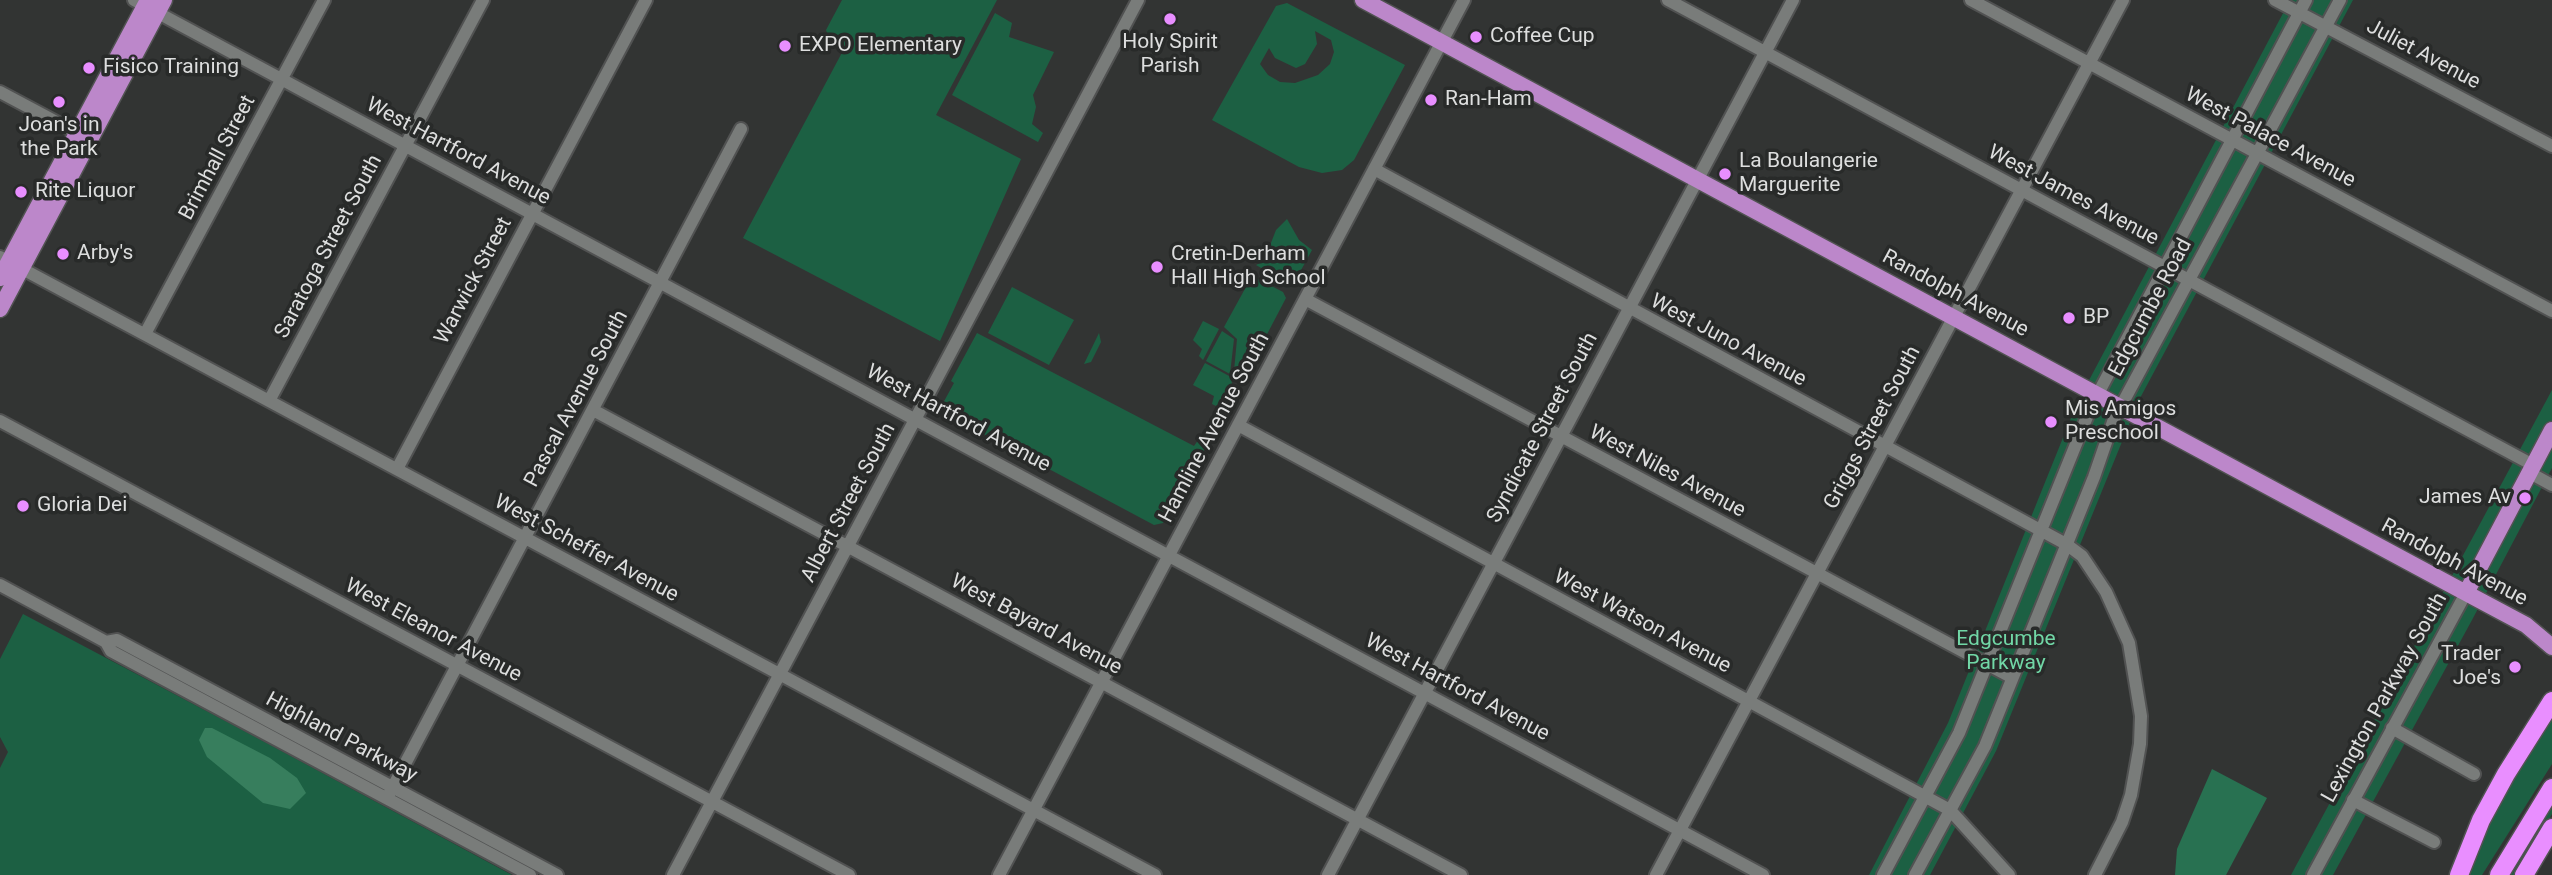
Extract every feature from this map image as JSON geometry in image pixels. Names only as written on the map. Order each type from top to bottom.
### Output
[{"type":"highway","points":[[2459,875],[2481,820],[2505,774],[2552,701]]},
{"type":"highway","points":[[2500,875],[2552,789]]},
{"type":"highway","points":[[2524,875],[2552,828]]},
{"type":"highway","points":[[2534,875],[2552,849]]},
{"type":"main road","name":"Randolph Avenue","points":[[1363,0],[2526,625],[2552,647]]},
{"type":"main road","points":[[0,309],[10,262],[77,134],[150,4]]},
{"type":"main road","points":[[0,278],[150,4]]},
{"type":"main road","name":"Lexington Parkway South","points":[[2466,593],[2552,430]]},
{"type":"main road","name":"Randolph Avenue","points":[[2526,625],[2552,632]]},
{"type":"street","name":"Brimhall Street","points":[[145,334],[324,0]]},
{"type":"street","name":"Saratoga Street South","points":[[269,401],[483,0]]},
{"type":"street","name":"Warwick Street","points":[[397,469],[646,0]]},
{"type":"street","name":"Albert Street South","points":[[673,875],[1138,0]]},
{"type":"street","name":"Hamline Avenue South","points":[[999,875],[1464,0]]},
{"type":"street","name":"West James Avenue","points":[[1668,0],[2188,280],[2532,469],[2552,485]]},
{"type":"street","name":"Syndicate Street South","points":[[1328,875],[1793,0]]},
{"type":"street","name":"West Palace Avenue","points":[[1970,0],[2552,311]]},
{"type":"street","name":"Griggs Street South","points":[[1656,875],[2123,0]]},
{"type":"street","name":"Juliet Avenue","points":[[2275,0],[2552,146]]},
{"type":"street","name":"Edgcumbe Road","points":[[1883,875],[1959,733],[2097,395],[2306,0]]},
{"type":"street","name":"Edgcumbe Road","points":[[1915,875],[1985,746],[2120,407],[2340,0]]},
{"type":"street","name":"West Hartford Avenue","points":[[150,4],[282,79],[1763,875]]},
{"type":"street","points":[[0,92],[77,134]]},
{"type":"street","name":"Pascal Avenue South","points":[[389,793],[741,129]]},
{"type":"street","name":"West Juno Avenue","points":[[1374,169],[2066,544],[2082,556],[2119,617],[2132,655],[2139,691],[2140,744],[2131,795],[2122,822],[2095,875]]},
{"type":"street","name":"West Scheffer Avenue","points":[[10,262],[1155,875]]},
{"type":"street","name":"West Niles Avenue","points":[[1305,299],[2011,677]]},
{"type":"street","name":"West Bayard Avenue","points":[[593,410],[1461,875]]},
{"type":"street","name":"West Eleanor Avenue","points":[[0,421],[849,875]]},
{"type":"street","name":"West Watson Avenue","points":[[1238,425],[1950,810],[2009,875]]},
{"type":"street","name":"Highland Parkway","points":[[0,585],[106,642],[117,640],[530,875]]},
{"type":"street","name":"Lexington Parkway South","points":[[2313,875],[2466,593]]},
{"type":"street","points":[[2392,728],[2473,774]]},
{"type":"street","name":"Highland Parkway","points":[[389,793],[558,875]]},
{"type":"street","points":[[2353,800],[2434,842]]},
{"type":"green space","points":[[842,0],[997,0],[936,115],[1021,159],[940,341],[743,238],[845,47],[829,38],[826,30]]},
{"type":"green space","name":"Edgcumbe Parkway","points":[[2290,0],[2353,0],[2139,400],[1996,751],[1930,875],[1869,875],[1948,723],[2077,403]]},
{"type":"green space","points":[[1287,3],[1405,65],[1354,160],[1342,170],[1322,173],[1299,167],[1212,120],[1276,6]],"holes":[[[1315,31],[1331,40],[1334,52],[1330,64],[1318,75],[1295,83],[1280,82],[1268,75],[1260,64],[1269,48],[1275,58],[1296,68],[1305,64],[1317,44]]]},
{"type":"green space","points":[[995,13],[1012,23],[1009,37],[1054,52],[1033,95],[1036,107],[1032,124],[1043,133],[1038,142],[952,95]]},
{"type":"green space","points":[[1287,219],[1299,240],[1312,250],[1294,283],[1289,284],[1256,265],[1264,261],[1276,230]]},
{"type":"green space","points":[[1252,276],[1283,292],[1286,298],[1243,380],[1234,371],[1237,339],[1224,327]]},
{"type":"green space","points":[[1012,287],[1074,320],[1049,365],[988,333]]},
{"type":"green space","points":[[1203,321],[1219,329],[1203,360],[1199,356],[1202,349],[1193,340]]},
{"type":"green space","points":[[1222,331],[1234,339],[1230,374],[1206,361]]},
{"type":"green space","points":[[977,333],[1194,446],[1211,422],[1220,422],[1163,523],[1154,525],[944,413],[942,405],[954,383],[951,381]]},
{"type":"green space","points":[[1099,333],[1101,342],[1091,362],[1084,364]]},
{"type":"green space","points":[[1205,363],[1231,377],[1234,397],[1226,411],[1212,404],[1214,396],[1193,385]]},
{"type":"green space","points":[[2552,390],[2552,468],[2472,620],[2333,875],[2291,875]]},
{"type":"green space","points":[[23,614],[512,875],[0,875],[0,768],[8,752],[0,737],[0,659]]},
{"type":"green space","points":[[2552,708],[2552,764],[2482,875],[2463,875],[2474,845]]},
{"type":"green space","points":[[2552,807],[2552,814],[2515,875],[2511,875]]},
{"type":"shaded area","points":[[205,728],[212,728],[270,758],[297,778],[306,793],[290,809],[263,803],[207,757],[199,740]]},
{"type":"shaded area","points":[[2212,769],[2267,798],[2226,875],[2175,875],[2177,849]]},
{"type":"place","name":"Holy Spirit Parish","points":[[1170,19]]},
{"type":"place","name":"Coffee Cup","points":[[1476,37]]},
{"type":"place","name":"EXPO Elementary","points":[[785,46]]},
{"type":"place","name":"Fisico Training","points":[[89,68]]},
{"type":"place","name":"Ran-Ham","points":[[1431,100]]},
{"type":"place","name":"Joan's in the Park","points":[[59,102]]},
{"type":"place","name":"La Boulangerie Marguerite","points":[[1725,174]]},
{"type":"place","name":"Rite Liquor","points":[[21,192]]},
{"type":"place","name":"Arby's","points":[[63,254]]},
{"type":"place","name":"Cretin-Derham Hall High School","points":[[1157,267]]},
{"type":"place","name":"BP","points":[[2069,318]]},
{"type":"place","name":"Mis Amigos Preschool","points":[[2051,422]]},
{"type":"place","name":"James Av","points":[[2525,498]]},
{"type":"place","name":"Gloria Dei","points":[[23,506]]},
{"type":"place","name":"Trader Joe's","points":[[2515,667]]}]
